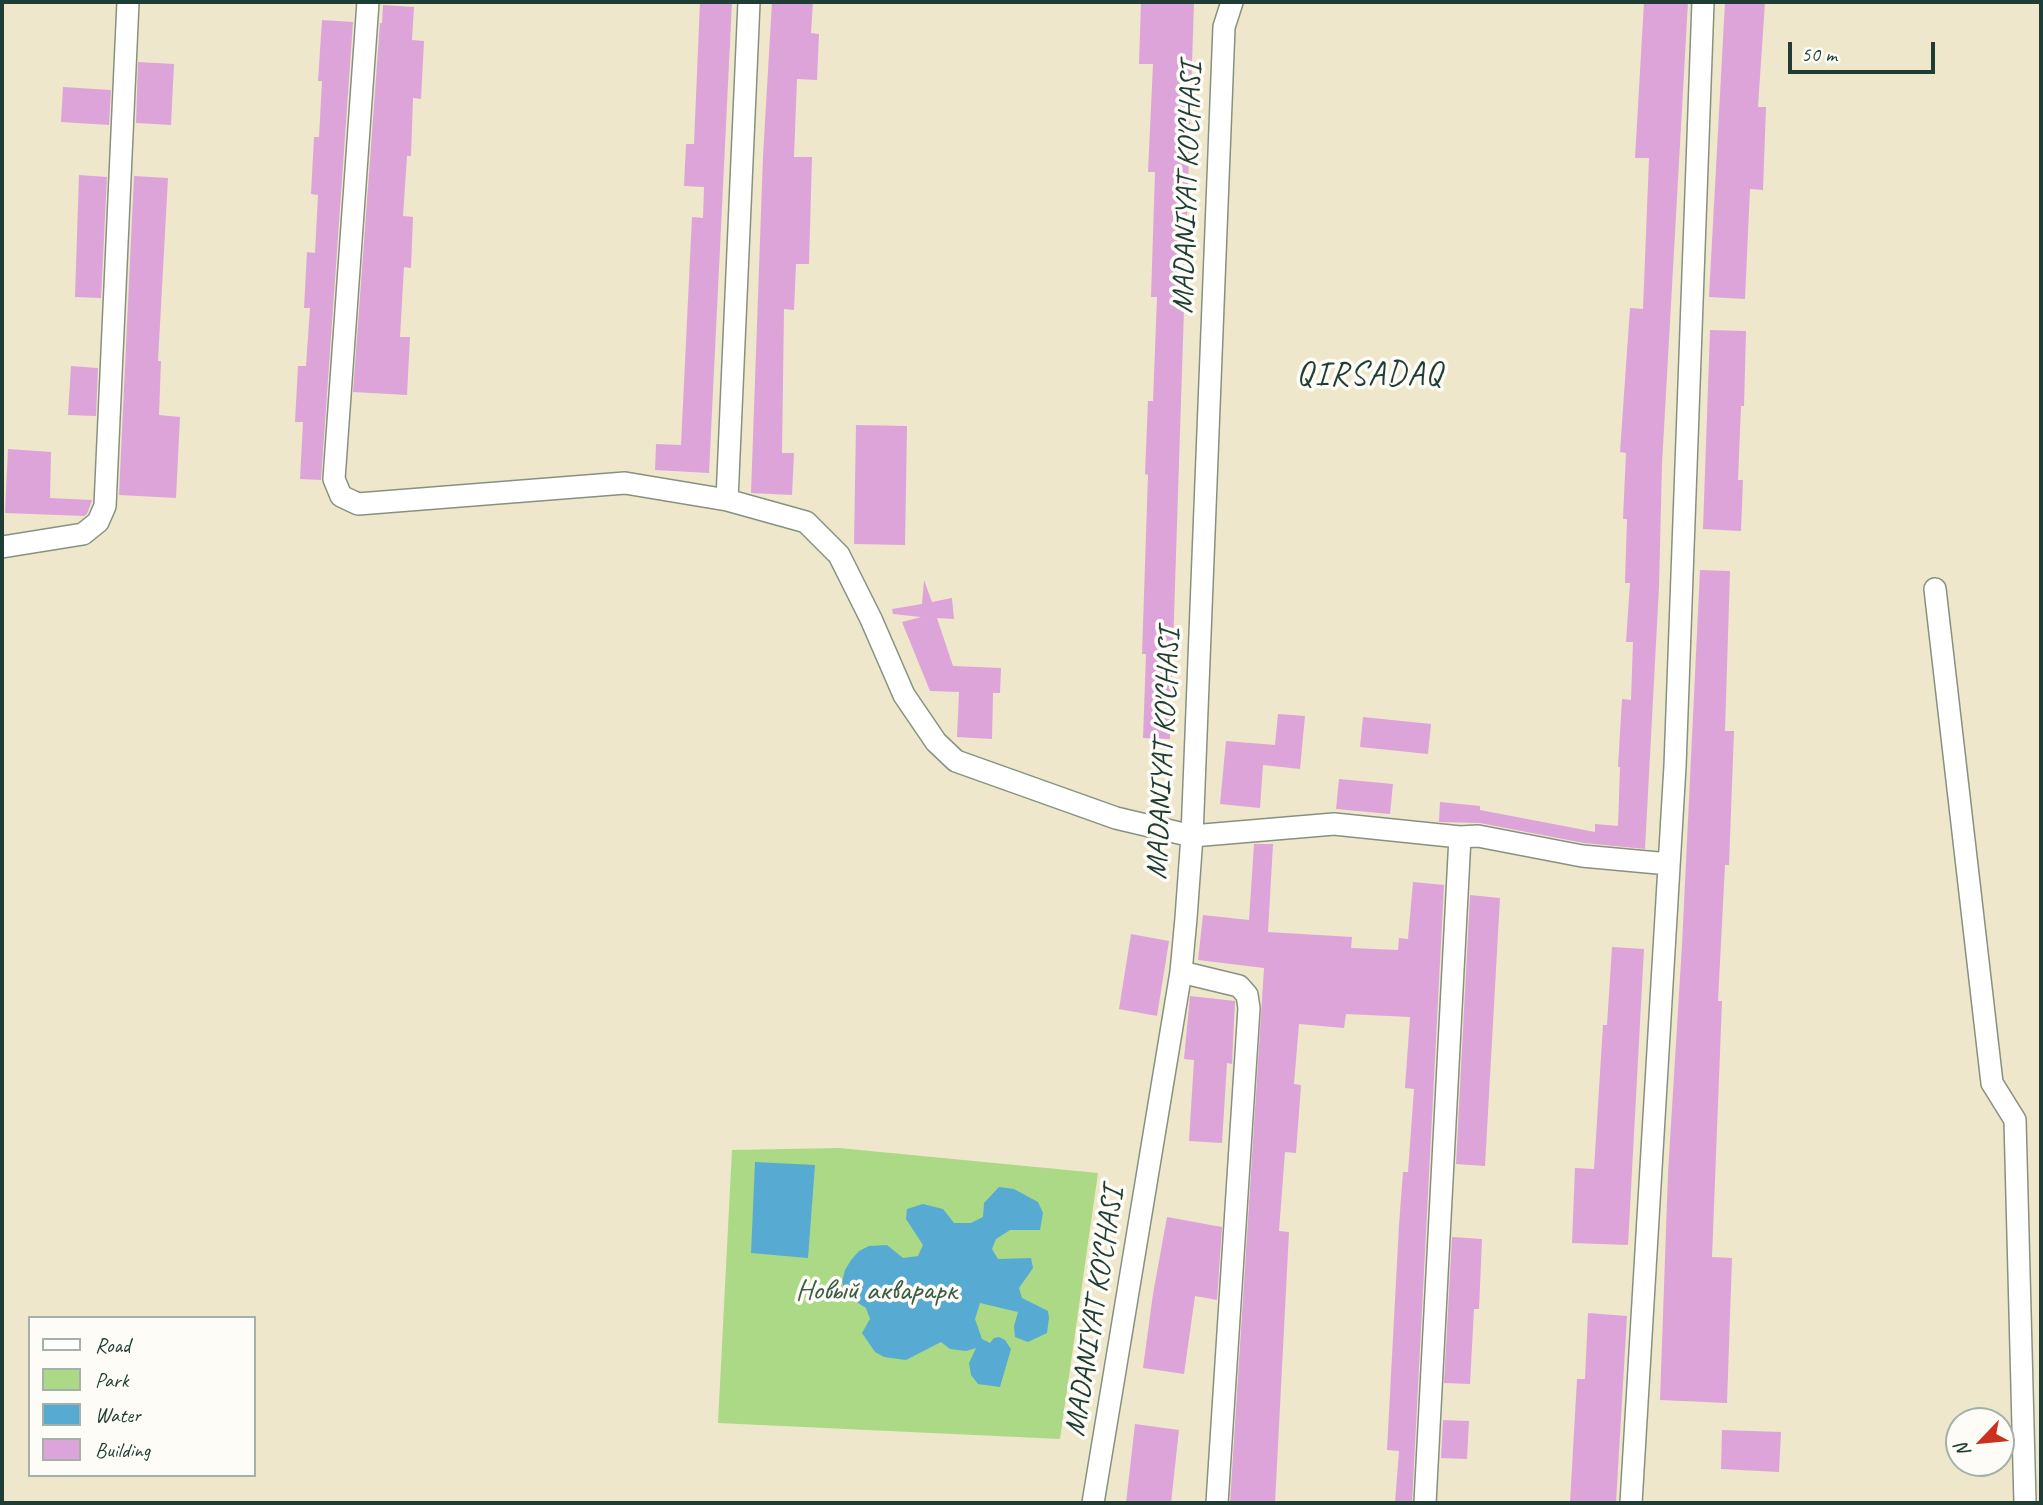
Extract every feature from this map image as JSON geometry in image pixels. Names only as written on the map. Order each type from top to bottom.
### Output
[{"type":"street","points":[[2,547],[83,534],[97,522],[105,506],[128,2]]},
{"type":"street","points":[[368,2],[334,479],[341,496],[358,504],[625,483],[727,500],[806,522],[839,555],[904,695],[936,741],[956,761],[1116,818],[1192,836],[1334,824],[1460,837],[1478,836],[1582,856],[1669,864]]},
{"type":"street","points":[[727,500],[749,2]]},
{"type":"street","points":[[1217,2],[1224,27]]},
{"type":"street","name":"MADANIYAT KO'CHASI","points":[[1093,1503],[1181,972],[1192,836],[1224,27],[1233,2]]},
{"type":"street","points":[[1631,1503],[1675,766],[1703,2]]},
{"type":"street","points":[[1936,589],[1992,1083],[2015,1120],[2025,1503]]},
{"type":"street","points":[[1425,1503],[1460,837]]},
{"type":"street","points":[[1181,972],[1239,986],[1247,995],[1249,1008],[1217,1503]]},
{"type":"green space","name":"Новый акварарк","points":[[839,1148],[1098,1173],[1060,1439],[718,1423],[732,1150]]},
{"type":"water","points":[[755,1162],[815,1165],[808,1258],[751,1253]]},
{"type":"water","points":[[999,1187],[1014,1189],[1038,1202],[1043,1213],[1040,1230],[1010,1230],[996,1239],[992,1249],[998,1259],[1031,1258],[1033,1268],[1019,1288],[1022,1298],[1048,1311],[1047,1333],[1028,1342],[1015,1337],[1014,1326],[1018,1312],[980,1303],[975,1319],[982,1339],[990,1343],[999,1337],[1005,1340],[1011,1349],[1000,1387],[978,1384],[971,1375],[969,1363],[976,1348],[966,1351],[950,1349],[941,1342],[906,1360],[884,1357],[875,1352],[862,1333],[870,1319],[866,1308],[847,1296],[842,1282],[851,1260],[859,1251],[869,1246],[887,1245],[903,1258],[918,1256],[923,1245],[906,1219],[907,1209],[923,1204],[943,1209],[954,1223],[971,1223],[983,1217],[984,1203]]},
{"type":"building","points":[[700,2],[732,2],[709,473],[655,470],[656,444],[681,445],[692,217],[703,218],[704,187],[684,186],[686,144],[694,144]]},
{"type":"building","points":[[772,2],[813,2],[811,33],[819,34],[817,80],[797,79],[794,157],[812,157],[809,264],[796,264],[794,310],[784,309],[782,453],[794,453],[792,495],[751,493],[763,156]]},
{"type":"building","points":[[1141,2],[1194,2],[1170,739],[1143,738],[1146,654],[1142,654],[1148,475],[1145,474],[1148,401],[1153,401],[1157,297],[1151,297],[1155,172],[1148,172],[1153,64],[1139,64]]},
{"type":"building","points":[[1644,2],[1688,2],[1662,464],[1659,587],[1645,849],[1584,843],[1480,823],[1439,822],[1440,802],[1480,806],[1480,810],[1595,832],[1595,824],[1618,826],[1622,699],[1631,700],[1633,642],[1626,642],[1630,583],[1625,583],[1627,519],[1623,519],[1626,453],[1620,452],[1630,308],[1643,309],[1649,158],[1635,158]]},
{"type":"building","points":[[1725,2],[1765,2],[1758,107],[1766,107],[1763,190],[1750,189],[1745,299],[1709,297]]},
{"type":"building","points":[[383,5],[414,7],[412,40],[424,41],[421,99],[413,98],[411,156],[407,156],[403,216],[413,217],[411,268],[404,267],[400,337],[410,337],[407,395],[353,392]]},
{"type":"building","points":[[322,20],[353,22],[321,480],[300,479],[303,422],[295,422],[298,366],[306,366],[310,308],[304,308],[307,252],[315,253],[318,195],[311,194],[314,137],[319,137],[322,81],[318,81]]},
{"type":"building","points":[[138,62],[174,64],[171,125],[136,123]]},
{"type":"building","points":[[63,87],[111,90],[109,125],[61,122]]},
{"type":"building","points":[[79,175],[107,177],[101,298],[75,297]]},
{"type":"building","points":[[134,176],[168,178],[158,361],[161,361],[159,415],[180,417],[176,498],[119,495]]},
{"type":"building","points":[[1710,330],[1746,331],[1738,480],[1743,480],[1741,531],[1703,529]]},
{"type":"building","points":[[71,366],[98,368],[96,416],[68,415]]},
{"type":"building","points":[[856,425],[907,426],[905,545],[854,544]]},
{"type":"building","points":[[8,449],[51,452],[50,498],[92,500],[87,514],[5,513]]},
{"type":"building","points":[[1700,570],[1730,571],[1725,731],[1734,731],[1729,865],[1725,865],[1718,1001],[1722,1001],[1712,1257],[1732,1258],[1727,1403],[1660,1400],[1668,1173]]},
{"type":"building","points":[[924,580],[932,602],[952,598],[954,619],[937,618],[953,666],[1001,668],[1000,693],[993,693],[992,739],[957,737],[959,692],[930,691],[902,622],[921,617],[893,614],[892,609],[922,604]]},
{"type":"building","points":[[1278,714],[1305,716],[1300,769],[1263,765],[1260,808],[1220,804],[1226,741],[1275,745]]},
{"type":"building","points":[[1363,717],[1431,724],[1428,754],[1360,747]]},
{"type":"building","points":[[1339,779],[1393,784],[1390,814],[1336,809]]},
{"type":"building","points":[[1254,844],[1273,844],[1268,932],[1352,937],[1351,948],[1398,950],[1399,938],[1408,939],[1413,882],[1444,885],[1412,1503],[1395,1503],[1399,1451],[1387,1450],[1399,1225],[1403,1172],[1408,1172],[1414,1089],[1405,1088],[1410,1017],[1346,1014],[1344,1028],[1299,1024],[1294,1084],[1301,1085],[1296,1153],[1285,1152],[1279,1231],[1289,1232],[1275,1503],[1230,1503],[1264,968],[1198,960],[1203,915],[1249,920]]},
{"type":"building","points":[[1470,895],[1500,898],[1485,1166],[1456,1164]]},
{"type":"building","points":[[1131,934],[1169,941],[1157,1016],[1119,1009]]},
{"type":"building","points":[[1612,947],[1644,949],[1628,1245],[1572,1243],[1575,1168],[1594,1169],[1603,1025],[1607,1025]]},
{"type":"building","points":[[1190,996],[1235,1001],[1232,1064],[1227,1063],[1222,1143],[1189,1141],[1194,1060],[1184,1059]]},
{"type":"building","points":[[1167,1217],[1222,1227],[1217,1300],[1195,1296],[1184,1374],[1143,1368]]},
{"type":"building","points":[[1452,1237],[1482,1239],[1479,1309],[1474,1309],[1470,1384],[1444,1383]]},
{"type":"building","points":[[1588,1313],[1627,1316],[1616,1503],[1570,1503],[1577,1379],[1585,1379]]},
{"type":"building","points":[[1443,1420],[1469,1421],[1467,1459],[1441,1458]]},
{"type":"building","points":[[1135,1424],[1179,1430],[1171,1503],[1126,1503]]},
{"type":"building","points":[[1722,1430],[1781,1432],[1779,1472],[1721,1469]]},
{"type":"district","name":"QIRSADAQ","points":[[1370,375]]}]
